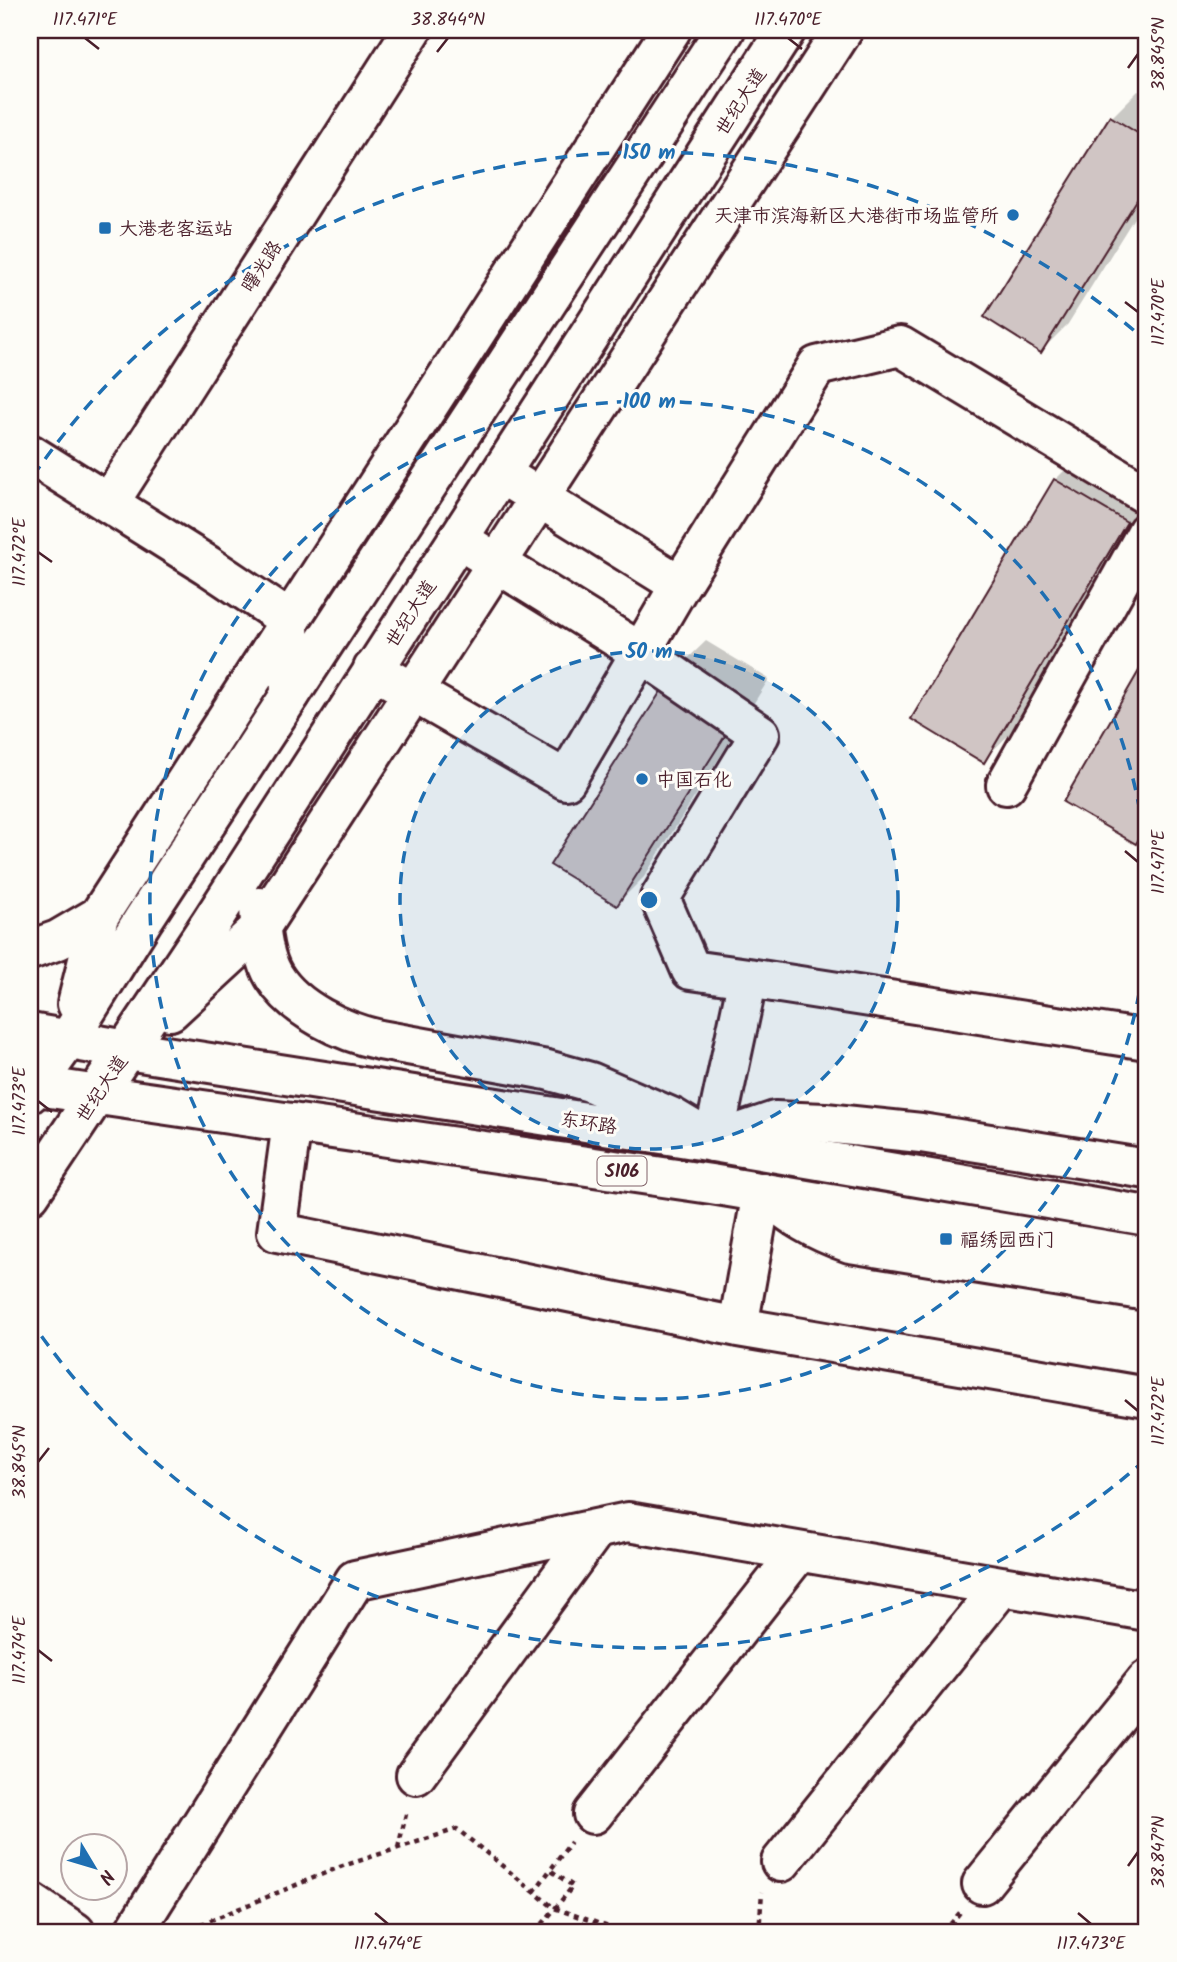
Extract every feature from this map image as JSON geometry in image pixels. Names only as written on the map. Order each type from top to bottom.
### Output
[{"type":"main road","name":"曙光路","points":[[109,503],[412,30]]},
{"type":"main road","points":[[68,1040],[99,916],[671,30]]},
{"type":"main road","points":[[32,1088],[68,1040],[143,920],[725,30]]},
{"type":"main road","name":"世纪大道","points":[[30,1194],[127,1050],[786,30]]},
{"type":"main road","points":[[127,1050],[260,928],[843,30]]},
{"type":"main road","points":[[373,670],[566,779],[680,585],[817,366],[900,346],[1147,495]]},
{"type":"main road","points":[[30,454],[289,620]]},
{"type":"main road","points":[[501,474],[680,585]]},
{"type":"main road","points":[[1006,785],[1147,532]]},
{"type":"main road","points":[[458,538],[640,652],[760,734],[660,898],[691,970],[1147,1040]]},
{"type":"main road","points":[[289,620],[366,579]]},
{"type":"main road","points":[[289,620],[290,695]]},
{"type":"main road","points":[[282,810],[265,860],[259,894],[260,928],[273,975],[286,991],[305,1006],[341,1028],[380,1040],[547,1070],[590,1082],[673,1118],[713,1142],[775,1121],[825,1123],[921,1133],[1147,1169]]},
{"type":"main road","points":[[30,950],[58,940],[99,916]]},
{"type":"main road","points":[[713,1142],[748,978]]},
{"type":"main road","points":[[30,1018],[68,1040]]},
{"type":"main road","name":"东环路","points":[[30,1032],[127,1050],[713,1142],[1147,1216]]},
{"type":"main road","name":"S106","points":[[32,1088],[762,1192],[1147,1257]]},
{"type":"main road","points":[[292,1123],[277,1232],[738,1327],[1147,1396]]},
{"type":"main road","points":[[738,1327],[762,1192],[795,1218],[822,1234],[850,1243],[1147,1291]]},
{"type":"main road","points":[[134,1932],[355,1580],[628,1522],[1147,1611]]},
{"type":"main road","points":[[416,1775],[596,1529]]},
{"type":"main road","points":[[593,1814],[798,1553]]},
{"type":"main road","points":[[781,1862],[1002,1586]]},
{"type":"main road","points":[[982,1884],[1147,1680]]},
{"type":"main road","points":[[30,1902],[75,1932]]},
{"type":"path","points":[[534,1892],[593,1814]]},
{"type":"path","points":[[182,1932],[340,1867],[457,1829],[554,1909],[623,1932]]},
{"type":"path","points":[[536,1932],[573,1886],[550,1870]]},
{"type":"building","name":"天津市滨海新区大港街市场监管所","points":[[1110,116],[1147,139],[1147,184],[1041,353],[984,317]]},
{"type":"building","points":[[1054,479],[1127,522],[984,763],[911,719]]},
{"type":"building","points":[[1147,657],[1147,824],[1136,844],[1063,802]]},
{"type":"building","points":[[677,666],[744,706],[617,906],[550,865]]},
{"type":"place","name":"天津市滨海新区大港街市场监管所","points":[[1013,215]]},
{"type":"place","name":"大港老客运站","points":[[105,228]]},
{"type":"place","name":"中国石化","points":[[642,779]]},
{"type":"place","name":"福绣园西门","points":[[946,1239]]}]
